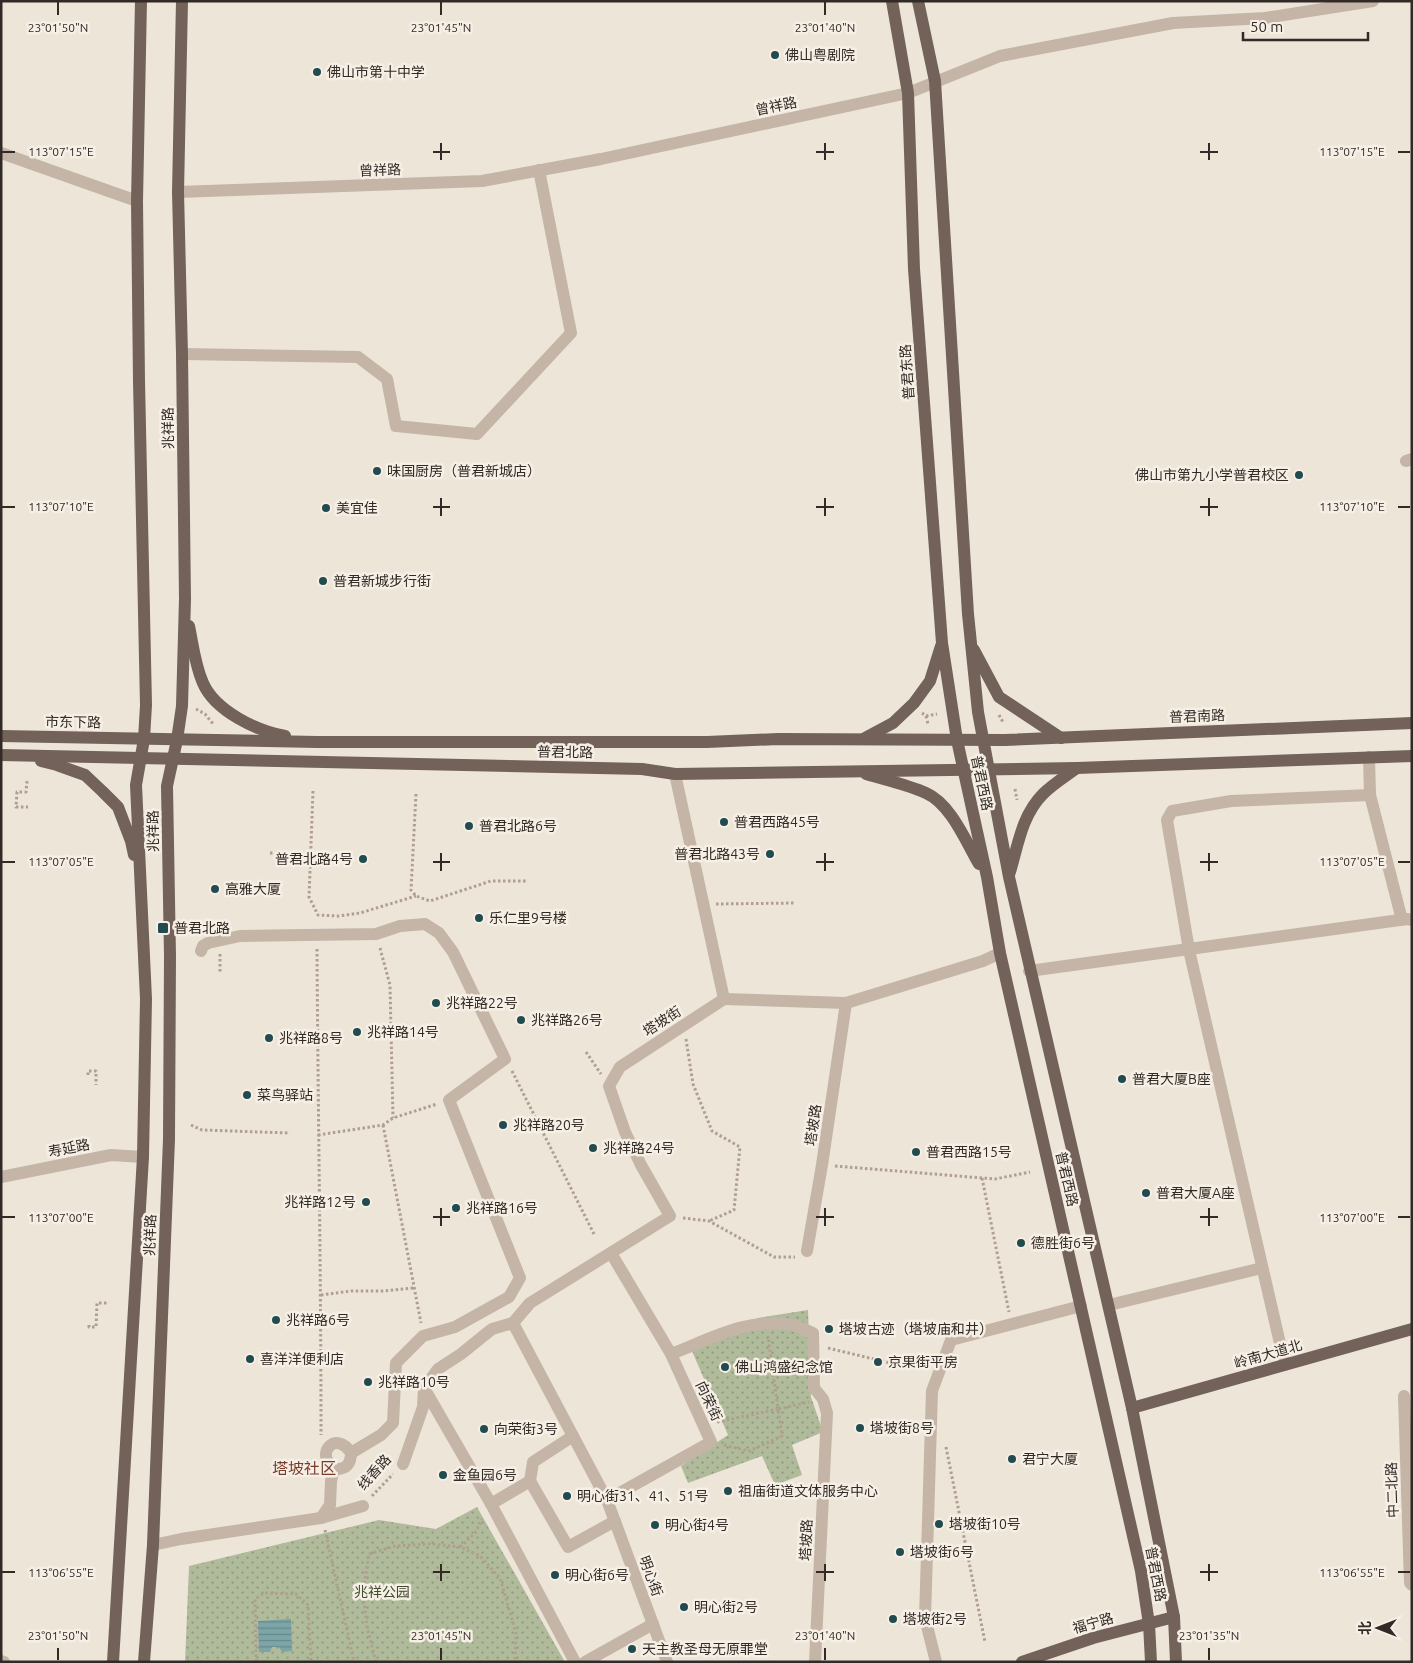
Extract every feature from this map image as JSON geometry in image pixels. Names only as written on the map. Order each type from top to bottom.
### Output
[{"type":"main road","name":"兆祥路","points":[[113,1662],[143,1157],[146,999],[136,786],[144,739],[146,705],[137,201],[141,1]]},
{"type":"main road","name":"兆祥路","points":[[144,1662],[153,1545],[169,1139],[170,956],[167,786],[182,706],[184,599],[182,354],[178,192],[182,1]]},
{"type":"main road","name":"普君东路","points":[[892,1],[908,93],[914,269],[942,643],[957,740]]},
{"type":"main road","points":[[918,1],[935,81],[970,644],[983,739]]},
{"type":"main road","points":[[184,599],[196,664],[204,685],[217,703],[244,721],[271,734],[317,742]]},
{"type":"main road","points":[[863,739],[893,723],[914,703],[930,681],[942,643]]},
{"type":"main road","points":[[970,644],[999,697],[1061,738]]},
{"type":"main road","name":"普君南路","points":[[983,739],[1061,738],[1412,723]]},
{"type":"main road","name":"市东下路","points":[[1,736],[144,739]]},
{"type":"main road","name":"普君北路","points":[[144,739],[317,742],[672,742],[778,739],[983,739]]},
{"type":"main road","name":"普君西路","points":[[983,739],[1009,877],[1132,1408],[1174,1617],[1176,1662]]},
{"type":"main road","name":"普君西路","points":[[957,740],[987,877],[1000,953],[1141,1571],[1149,1624],[1151,1662]]},
{"type":"main road","points":[[1,755],[140,758]]},
{"type":"main road","points":[[15,755],[57,765],[85,776],[102,791],[118,808],[131,841],[141,887]]},
{"type":"main road","points":[[989,769],[1077,768],[1412,756]]},
{"type":"main road","name":"普君北路","points":[[140,758],[642,769],[675,774],[989,769]]},
{"type":"main road","points":[[1009,877],[1025,821],[1031,808],[1043,793],[1077,768]]},
{"type":"main road","points":[[855,770],[927,793],[954,820],[987,877]]},
{"type":"main road","name":"岭南大道北","points":[[1132,1408],[1412,1329]]},
{"type":"main road","name":"福宁路","points":[[1022,1662],[1093,1638],[1174,1617]]},
{"type":"street","name":"曾祥路","points":[[178,192],[482,181],[610,157],[908,93],[1000,56],[1173,23],[1265,18],[1372,1]]},
{"type":"street","points":[[1,153],[137,201]]},
{"type":"street","points":[[182,354],[358,357],[386,379],[396,426],[477,434],[570,333],[539,170]]},
{"type":"street","points":[[1030,971],[1407,920],[1370,795],[1369,757]]},
{"type":"street","points":[[675,774],[724,999],[846,1003],[983,961],[1000,953]]},
{"type":"street","points":[[1285,1365],[1190,950],[1167,820],[1172,811],[1232,800],[1370,795]]},
{"type":"street","points":[[201,951],[203,946],[208,943],[240,936],[376,934],[400,926],[425,924],[439,933],[453,952],[505,1059],[449,1100],[520,1278],[510,1297],[455,1327],[423,1336],[396,1363],[393,1423],[381,1435],[351,1453]]},
{"type":"street","name":"塔坡街","points":[[609,1086],[620,1067],[724,999]]},
{"type":"street","name":"塔坡路","points":[[806,1251],[822,1165],[846,1003]]},
{"type":"street","points":[[575,1662],[491,1504],[424,1388],[438,1369],[461,1354],[492,1329],[512,1323],[530,1303],[670,1216],[641,1166],[625,1132],[609,1086]]},
{"type":"street","name":"寿延路","points":[[1,1178],[111,1155],[143,1157]]},
{"type":"street","name":"向荣街","points":[[607,1500],[711,1442],[671,1354],[611,1253]]},
{"type":"street","points":[[1109,1305],[1262,1268]]},
{"type":"street","points":[[936,1662],[925,1618],[932,1391],[951,1340],[1081,1306]]},
{"type":"street","points":[[671,1354],[738,1327],[766,1322],[789,1324],[813,1339]]},
{"type":"street","points":[[512,1323],[607,1500]]},
{"type":"street","name":"塔坡路","points":[[813,1339],[814,1388],[823,1399],[827,1413],[815,1662]]},
{"type":"street","name":"线香路","points":[[402,1464],[423,1407],[424,1388]]},
{"type":"street","name":"中二北路","points":[[1404,1396],[1411,1584]]},
{"type":"street","points":[[573,1436],[533,1462],[530,1481],[568,1546],[615,1521]]},
{"type":"street","points":[[331,1444],[343,1444],[351,1453],[351,1459],[347,1466],[341,1470],[334,1469],[328,1465],[325,1459],[326,1450],[331,1444]]},
{"type":"street","points":[[321,1518],[330,1505],[331,1481],[334,1469]]},
{"type":"street","points":[[491,1504],[530,1481]]},
{"type":"street","name":"明心街","points":[[607,1500],[667,1662]]},
{"type":"street","name":"线香路","points":[[153,1545],[321,1518],[363,1506]]},
{"type":"street","points":[[586,1662],[653,1624]]},
{"type":"path","points":[[195,708],[205,714],[214,725]]},
{"type":"path","points":[[919,711],[926,716],[928,724]]},
{"type":"path","points":[[926,716],[937,714]]},
{"type":"path","points":[[998,714],[1003,722]]},
{"type":"path","points":[[27,781],[26,792],[17,792],[16,808],[28,808]]},
{"type":"path","points":[[1015,788],[1017,800]]},
{"type":"path","points":[[313,791],[309,897],[318,915],[339,916],[360,913],[416,896],[430,900],[491,881],[527,881]]},
{"type":"path","points":[[416,794],[411,890],[416,896]]},
{"type":"path","points":[[1011,799],[1021,802]]},
{"type":"path","points":[[270,853],[311,854]]},
{"type":"path","points":[[703,904],[796,903]]},
{"type":"path","points":[[376,934],[390,985],[393,1118]]},
{"type":"path","points":[[317,936],[321,1439]]},
{"type":"path","points":[[220,951],[220,973]]},
{"type":"path","points":[[684,1025],[693,1084],[712,1131],[740,1147],[734,1210],[709,1221]]},
{"type":"path","points":[[586,1052],[609,1086]]},
{"type":"path","points":[[88,1075],[88,1071],[96,1071],[96,1085]]},
{"type":"path","points":[[513,1073],[595,1236]]},
{"type":"path","points":[[318,1135],[383,1125],[393,1118],[449,1100]]},
{"type":"path","points":[[191,1125],[202,1130],[290,1132]]},
{"type":"path","points":[[383,1125],[423,1336]]},
{"type":"path","points":[[822,1165],[995,1179],[1030,1172]]},
{"type":"path","points":[[982,1178],[1011,1325]]},
{"type":"path","points":[[670,1216],[709,1221],[774,1257],[794,1257],[806,1251]]},
{"type":"path","points":[[321,1295],[351,1290],[383,1291],[413,1288]]},
{"type":"path","points":[[90,1325],[89,1327],[96,1327],[97,1303],[109,1303]]},
{"type":"path","points":[[711,1442],[749,1451],[782,1436],[766,1322]]},
{"type":"path","points":[[813,1339],[907,1367],[942,1364]]},
{"type":"path","points":[[703,1425],[823,1399]]},
{"type":"path","points":[[944,1438],[985,1642]]},
{"type":"path","name":"线香路","points":[[363,1506],[402,1464]]},
{"type":"path","points":[[460,1547],[476,1533],[491,1504]]},
{"type":"path","points":[[321,1518],[326,1533],[354,1662]]},
{"type":"path","points":[[376,1662],[367,1627],[363,1593],[369,1554],[395,1546],[430,1544],[460,1547],[480,1556],[500,1578],[516,1633],[515,1662]]},
{"type":"path","points":[[256,1662],[255,1600],[264,1593],[296,1594],[308,1605],[310,1662]]},
{"type":"green space","points":[[808,1310],[811,1397],[823,1432],[792,1445],[802,1475],[775,1485],[762,1456],[688,1483],[681,1466],[728,1435],[692,1351],[736,1332],[758,1318]]},
{"type":"green space","name":"兆祥公园","points":[[477,1507],[565,1662],[185,1662],[189,1566],[379,1520],[436,1529]]},
{"type":"water","points":[[291,1619],[292,1651],[282,1652],[279,1647],[272,1647],[270,1652],[259,1652],[258,1621]]},
{"type":"place","name":"佛山粤剧院","points":[[775,55]]},
{"type":"place","name":"佛山市第十中学","points":[[317,72]]},
{"type":"place","name":"味国厨房（普君新城店）","points":[[377,471]]},
{"type":"place","name":"佛山市第九小学普君校区","points":[[1299,475]]},
{"type":"place","name":"美宜佳","points":[[326,508]]},
{"type":"place","name":"普君新城步行街","points":[[323,581]]},
{"type":"place","name":"普君西路45号","points":[[724,822]]},
{"type":"place","name":"普君北路6号","points":[[469,826]]},
{"type":"place","name":"普君北路43号","points":[[770,854]]},
{"type":"place","name":"普君北路4号","points":[[363,859]]},
{"type":"place","name":"高雅大厦","points":[[215,889]]},
{"type":"place","name":"乐仁里9号楼","points":[[479,918]]},
{"type":"place","name":"普君北路","points":[[163,928]]},
{"type":"place","name":"兆祥路22号","points":[[436,1003]]},
{"type":"place","name":"兆祥路26号","points":[[521,1020]]},
{"type":"place","name":"兆祥路14号","points":[[357,1032]]},
{"type":"place","name":"兆祥路8号","points":[[269,1038]]},
{"type":"place","name":"普君大厦B座","points":[[1122,1079]]},
{"type":"place","name":"菜鸟驿站","points":[[247,1095]]},
{"type":"place","name":"兆祥路20号","points":[[503,1125]]},
{"type":"place","name":"兆祥路24号","points":[[593,1148]]},
{"type":"place","name":"普君西路15号","points":[[916,1152]]},
{"type":"place","name":"普君大厦A座","points":[[1146,1193]]},
{"type":"place","name":"兆祥路12号","points":[[366,1202]]},
{"type":"place","name":"兆祥路16号","points":[[456,1208]]},
{"type":"place","name":"德胜街6号","points":[[1021,1243]]},
{"type":"place","name":"兆祥路6号","points":[[276,1320]]},
{"type":"place","name":"塔坡古迹（塔坡庙和井）","points":[[829,1329]]},
{"type":"place","name":"喜洋洋便利店","points":[[250,1359]]},
{"type":"place","name":"京果街平房","points":[[878,1362]]},
{"type":"place","name":"佛山鸿盛纪念馆","points":[[725,1367]]},
{"type":"place","name":"兆祥路10号","points":[[368,1382]]},
{"type":"place","name":"塔坡街8号","points":[[860,1428]]},
{"type":"place","name":"向荣街3号","points":[[484,1429]]},
{"type":"place","name":"君宁大厦","points":[[1012,1459]]},
{"type":"place","name":"金鱼园6号","points":[[443,1475]]},
{"type":"place","name":"祖庙街道文体服务中心","points":[[728,1491]]},
{"type":"place","name":"明心街31、41、51号","points":[[567,1496]]},
{"type":"place","name":"塔坡街10号","points":[[939,1524]]},
{"type":"place","name":"明心街4号","points":[[655,1525]]},
{"type":"place","name":"塔坡街6号","points":[[900,1552]]},
{"type":"place","name":"明心街6号","points":[[555,1575]]},
{"type":"place","name":"明心街2号","points":[[684,1607]]},
{"type":"place","name":"塔坡街2号","points":[[893,1619]]},
{"type":"place","name":"天主教圣母无原罪堂","points":[[632,1649]]},
{"type":"district","name":"塔坡社区","points":[[304,1468]]}]
